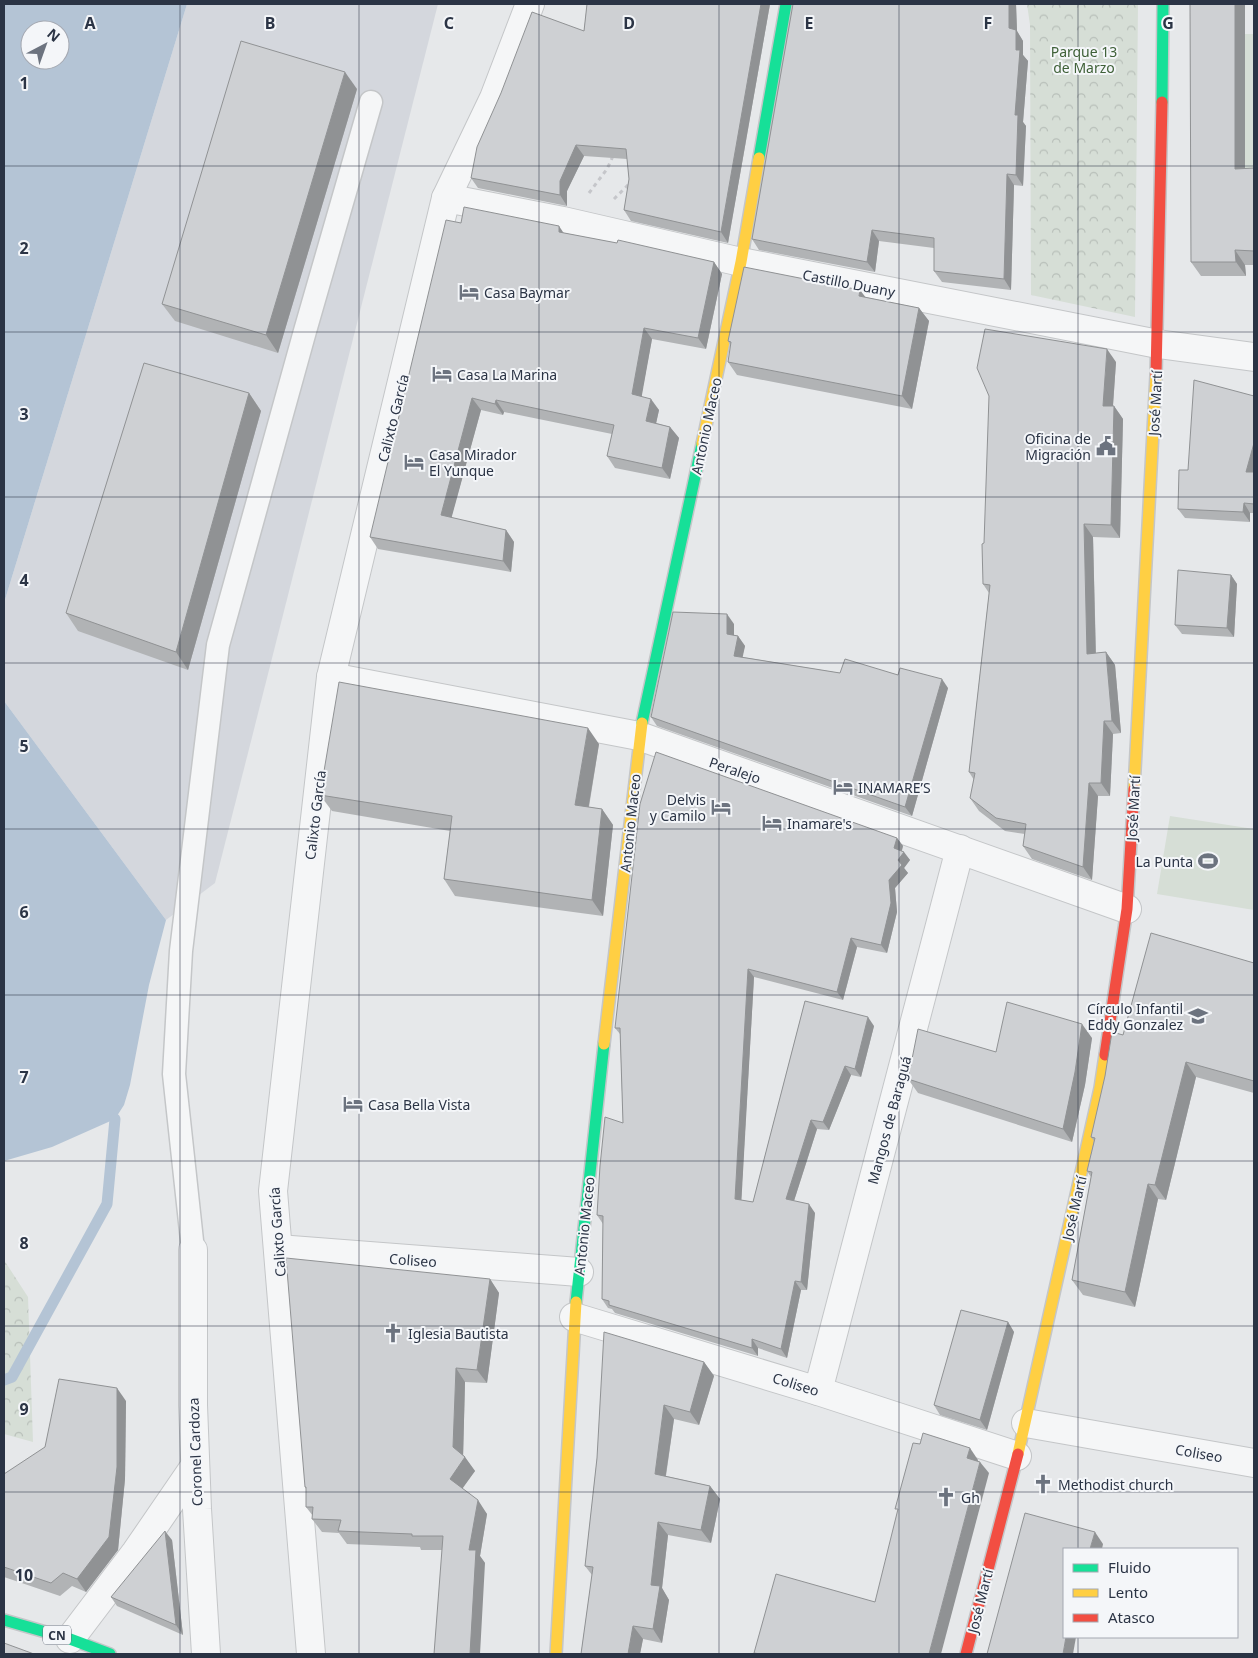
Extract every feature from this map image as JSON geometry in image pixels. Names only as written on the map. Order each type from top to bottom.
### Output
[{"type":"main road","name":"Antonio Maceo","points":[[556,1654],[574,1316],[639,736],[742,262],[786,4]]},
{"type":"main road","name":"José Martí","points":[[966,1654],[1026,1422],[1100,1088],[1127,909],[1158,344],[1163,4]]},
{"type":"main road","name":"CN","points":[[4,1620],[70,1639],[110,1654]]},
{"type":"street","name":"Calixto García","points":[[311,1654],[273,1191],[331,677],[446,198],[494,98],[530,4]]},
{"type":"street","name":"Castillo Duany","points":[[446,198],[742,262],[1158,344],[1254,357]]},
{"type":"street","name":"Peralejo","points":[[331,677],[639,736],[1127,909]]},
{"type":"street","name":"Mangos de Baraguá","points":[[818,1391],[960,849]]},
{"type":"street","name":"Coronel Cardoza","points":[[193,1250],[193,1405],[206,1654]]},
{"type":"street","name":"Coliseo","points":[[278,1250],[579,1272]]},
{"type":"street","name":"Coliseo","points":[[574,1316],[818,1391],[1017,1456]]},
{"type":"street","name":"Coliseo","points":[[1026,1422],[1254,1463]]},
{"type":"street","points":[[70,1639],[136,1552],[195,1466]]},
{"type":"lane","points":[[193,1250],[174,1074],[181,951],[218,645],[371,102]]},
{"type":"path","points":[[563,222],[584,200],[607,169],[617,148]]},
{"type":"shaded area","points":[[187,4],[438,4],[215,883],[166,920],[4,701],[4,603]]},
{"type":"green space","name":"Parque 13 de Marzo","points":[[1027,4],[1138,4],[1135,317],[1031,295],[1030,25]]},
{"type":"green space","points":[[1245,34],[1254,34],[1254,183],[1245,183]]},
{"type":"green space","name":"La Punta","points":[[1170,816],[1254,829],[1254,910],[1157,894]]},
{"type":"green space","points":[[4,1260],[28,1297],[33,1442],[4,1434]]},
{"type":"water","points":[[4,4],[187,4],[4,603]]},
{"type":"water","points":[[4,701],[166,920],[149,985],[130,1085],[124,1105],[115,1119],[52,1147],[4,1161]]},
{"type":"building","points":[[587,4],[761,4],[721,232],[624,210],[629,179],[626,149],[576,145],[560,181],[560,195],[471,178],[477,147],[501,93],[532,12],[584,31]]},
{"type":"building","points":[[793,4],[1009,4],[1009,28],[1016,30],[1016,50],[1020,50],[1015,115],[1018,115],[1016,175],[1007,174],[1004,279],[934,271],[934,238],[872,230],[867,262],[752,239]]},
{"type":"building","points":[[1190,4],[1235,4],[1235,169],[1254,168],[1254,251],[1235,250],[1236,262],[1191,262]]},
{"type":"building","points":[[241,41],[345,72],[266,335],[162,304]]},
{"type":"building","points":[[464,207],[559,226],[559,232],[617,243],[618,240],[714,262],[698,338],[644,328],[632,394],[651,399],[646,421],[670,427],[662,468],[607,456],[614,425],[496,400],[495,404],[472,398],[441,515],[506,530],[503,561],[370,537],[446,220],[461,223]]},
{"type":"building","points":[[744,267],[860,290],[859,296],[919,308],[902,396],[728,362],[731,342],[728,341]]},
{"type":"building","points":[[985,329],[1107,349],[1103,406],[1114,406],[1111,525],[1084,524],[1087,654],[1106,652],[1112,721],[1104,721],[1101,783],[1089,783],[1083,867],[1023,846],[1026,824],[996,818],[970,798],[975,773],[969,772],[990,585],[983,584],[982,544],[984,543],[989,396],[977,368]]},
{"type":"building","points":[[144,363],[249,393],[176,652],[66,613]]},
{"type":"building","points":[[1194,380],[1254,396],[1254,443],[1246,472],[1254,472],[1254,504],[1244,503],[1243,512],[1178,509],[1179,470],[1188,470]]},
{"type":"building","points":[[1178,570],[1231,575],[1227,628],[1175,625]]},
{"type":"building","points":[[673,612],[727,614],[727,634],[738,636],[734,656],[840,673],[845,659],[898,675],[900,668],[942,679],[905,807],[651,717]]},
{"type":"building","points":[[339,682],[588,728],[575,805],[602,809],[592,900],[444,879],[452,816],[320,795]]},
{"type":"building","points":[[656,752],[897,838],[894,848],[904,852],[898,860],[902,865],[889,880],[891,903],[881,945],[851,938],[837,992],[748,969],[735,1199],[753,1202],[805,1001],[868,1017],[855,1069],[845,1066],[823,1122],[811,1120],[786,1199],[809,1204],[801,1282],[795,1281],[781,1349],[752,1339],[752,1348],[609,1305],[609,1301],[602,1299],[603,1216],[597,1215],[600,1166],[605,1117],[623,1123],[620,1028],[615,1028],[640,804]]},
{"type":"building","points":[[1151,933],[1254,963],[1254,1081],[1186,1062],[1155,1185],[1148,1184],[1125,1292],[1072,1280],[1092,1172],[1087,1171],[1095,1138],[1091,1137],[1105,1076],[1112,1032],[1123,1035]]},
{"type":"building","points":[[1007,1002],[1082,1024],[1075,1072],[1063,1129],[908,1079],[918,1029],[996,1052]]},
{"type":"building","points":[[286,1258],[490,1279],[477,1370],[456,1368],[453,1447],[465,1457],[450,1479],[478,1500],[469,1550],[476,1550],[470,1654],[434,1654],[443,1536],[338,1531],[341,1520],[312,1519],[313,1507],[306,1507],[306,1487]]},
{"type":"building","points":[[961,1310],[1008,1322],[980,1420],[934,1405]]},
{"type":"building","points":[[604,1332],[704,1362],[690,1412],[664,1405],[655,1474],[710,1486],[701,1530],[658,1522],[651,1585],[660,1586],[653,1629],[633,1626],[628,1654],[581,1654],[593,1567],[585,1566],[597,1458]]},
{"type":"building","points":[[59,1379],[117,1388],[117,1467],[109,1537],[77,1579],[63,1573],[51,1583],[4,1567],[4,1474],[45,1447]]},
{"type":"building","points":[[923,1433],[970,1448],[967,1458],[980,1462],[929,1654],[754,1653],[776,1574],[875,1602],[898,1509],[895,1509],[913,1443],[920,1444]]},
{"type":"building","points":[[1025,1513],[1095,1532],[1090,1548],[1063,1548],[1063,1638],[1066,1638],[1063,1654],[987,1654]]},
{"type":"building","points":[[165,1531],[176,1625],[111,1597]]},
{"type":"building","points":[[4,1643],[34,1654],[4,1654]]},
{"type":"waterway","points":[[4,1380],[12,1377],[107,1204],[115,1119]]},
{"type":"traffic: fast","points":[[759,158],[786,4]]},
{"type":"traffic: fast","points":[[1162,102],[1163,4]]},
{"type":"traffic: fast","points":[[642,723],[702,444]]},
{"type":"traffic: fast","points":[[576,1302],[604,1044]]},
{"type":"traffic: fast","points":[[4,1620],[70,1639],[110,1654]]},
{"type":"traffic: slow","points":[[702,444],[741,262],[759,158]]},
{"type":"traffic: slow","points":[[1134,789],[1156,375]]},
{"type":"traffic: slow","points":[[604,1044],[642,723]]},
{"type":"traffic: slow","points":[[1018,1454],[1100,1088],[1105,1055]]},
{"type":"traffic: slow","points":[[556,1654],[576,1302]]},
{"type":"traffic: jam","points":[[1156,375],[1162,102]]},
{"type":"traffic: jam","points":[[1105,1055],[1127,909],[1134,789]]},
{"type":"traffic: jam","points":[[966,1654],[1018,1454]]},
{"type":"place","name":"Casa Baymar","points":[[469,292]]},
{"type":"place","name":"Casa La Marina","points":[[442,374]]},
{"type":"place","name":"Oficina de Migración","points":[[1106,446]]},
{"type":"place","name":"Casa Mirador El Yunque","points":[[414,462]]},
{"type":"place","name":"INAMARE’S","points":[[843,787]]},
{"type":"place","name":"Delvis y Camilo","points":[[721,807]]},
{"type":"place","name":"Inamare's","points":[[772,823]]},
{"type":"place","name":"La Punta","points":[[1208,861]]},
{"type":"place","name":"Círculo Infantil Eddy Gonzalez","points":[[1198,1016]]},
{"type":"place","name":"Casa Bella Vista","points":[[353,1104]]},
{"type":"place","name":"Iglesia Bautista","points":[[393,1333]]},
{"type":"place","name":"Methodist church","points":[[1043,1484]]},
{"type":"place","name":"Gh","points":[[946,1497]]}]
